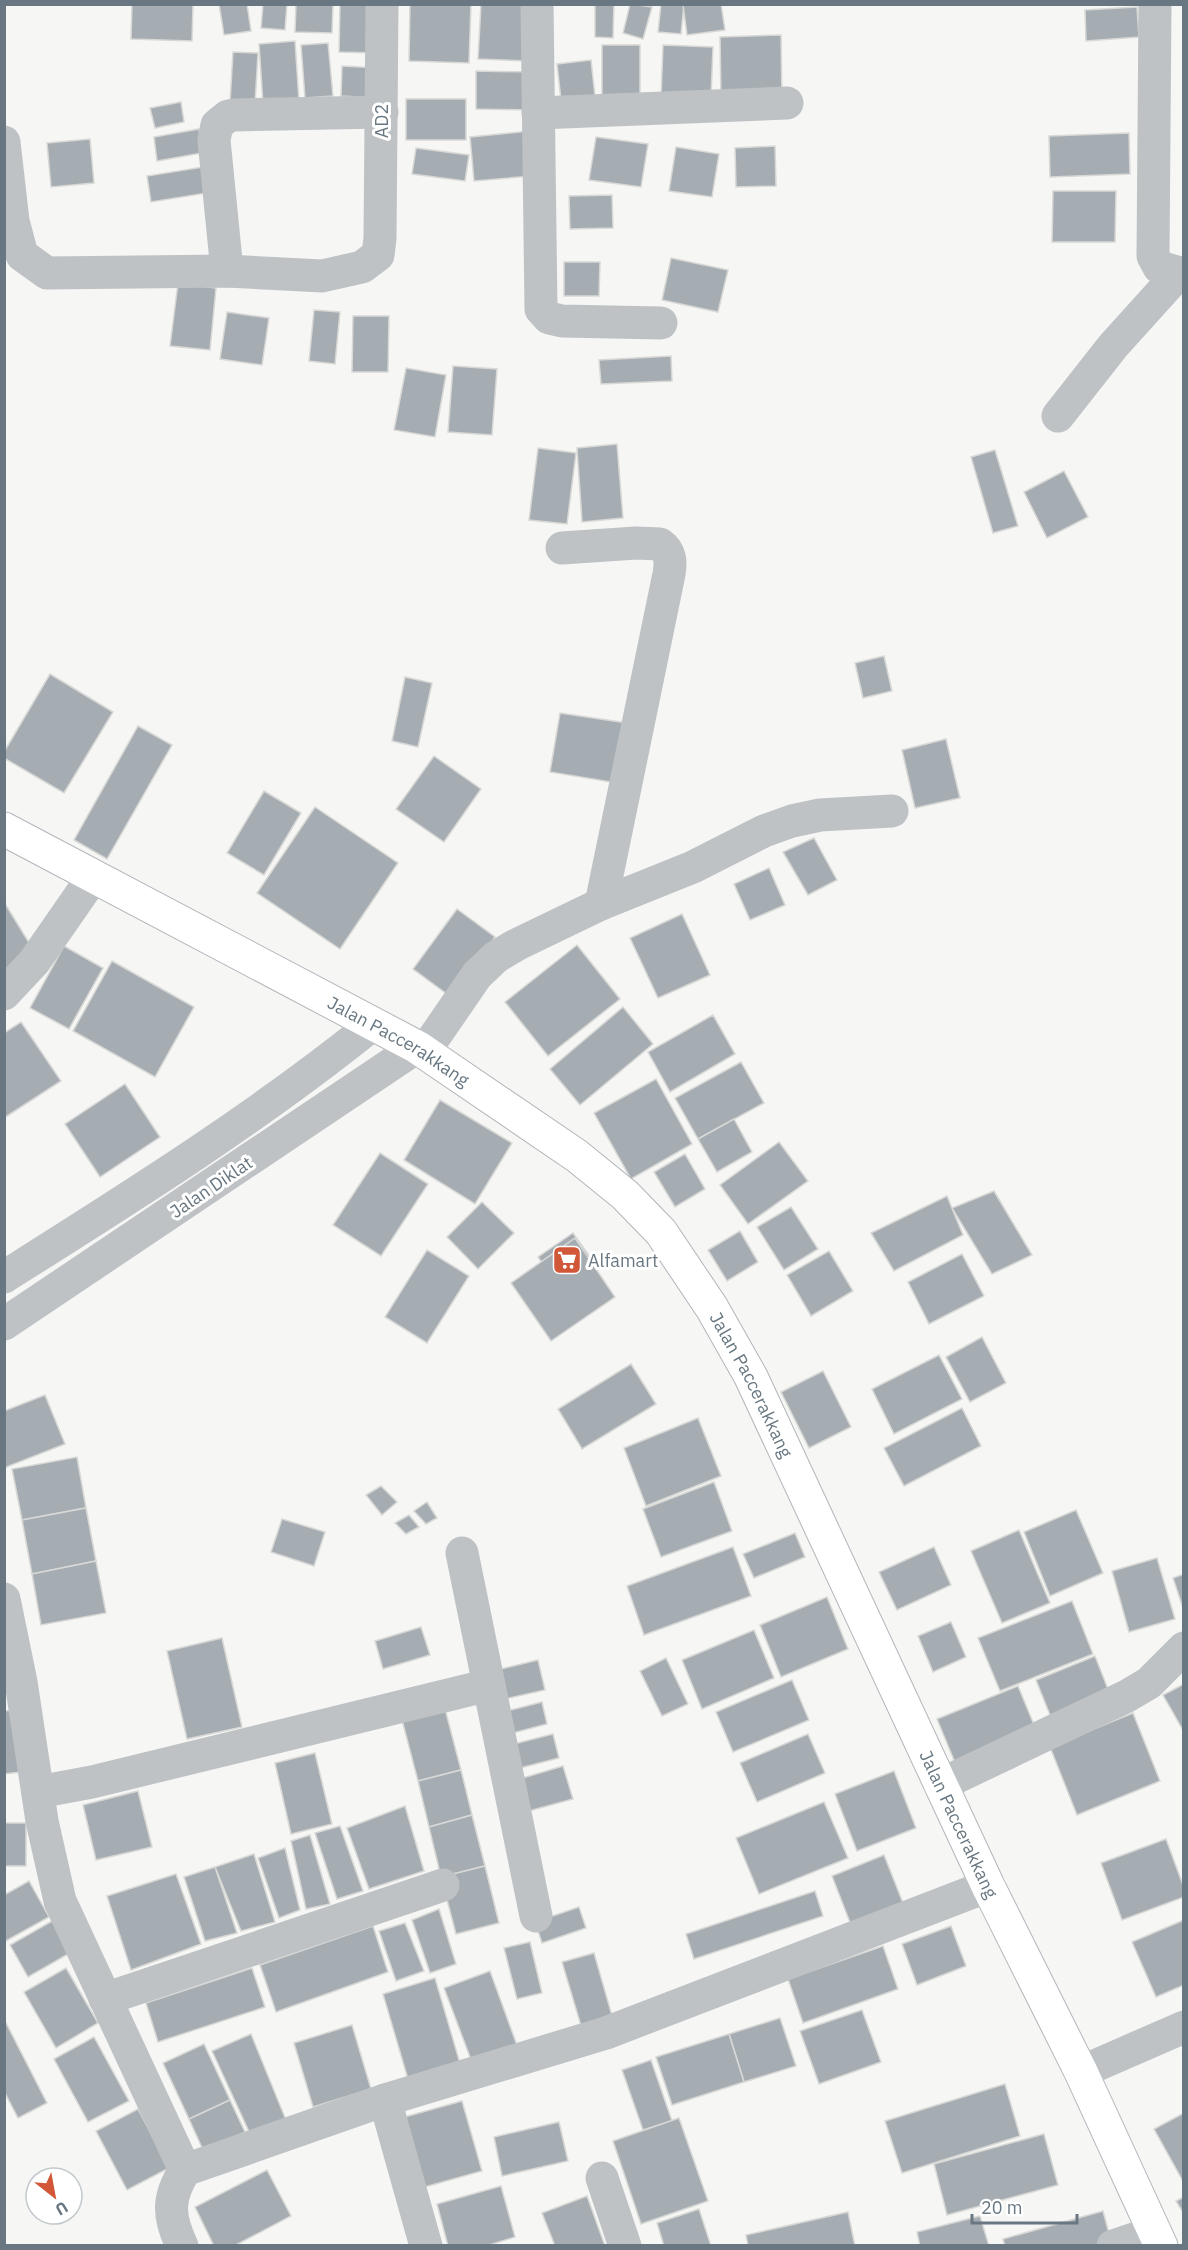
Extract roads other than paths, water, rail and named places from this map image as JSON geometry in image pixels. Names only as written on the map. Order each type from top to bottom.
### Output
[{"type":"main road","name":"Jalan Paccerakkang","points":[[4,829],[420,1050],[577,1156],[625,1195],[661,1232],[712,1308],[751,1377],[940,1785],[1081,2072],[1157,2239]]},
{"type":"street","name":"AD2","points":[[227,271],[322,276],[340,273],[373,260],[378,255],[382,4]]},
{"type":"street","points":[[537,4],[541,309],[549,318],[562,321],[661,323]]},
{"type":"street","points":[[1058,416],[1113,345],[1181,274],[1159,267],[1153,256],[1155,4]]},
{"type":"street","points":[[538,113],[788,103]]},
{"type":"street","points":[[4,142],[9,222],[22,255],[47,273],[227,271],[214,140],[217,125],[228,116],[235,115],[381,112]]},
{"type":"street","points":[[562,548],[636,543],[660,544],[668,551],[670,557],[669,574],[601,904]]},
{"type":"street","points":[[420,1050],[477,975],[496,957],[516,945],[601,904],[693,867],[764,831],[792,821],[820,815],[892,811]]},
{"type":"street","points":[[4,994],[34,962],[93,877]]},
{"type":"street","name":"Jalan Diklat","points":[[4,1277],[110,1210],[326,1063],[372,1025]]},
{"type":"street","name":"Jalan Diklat","points":[[4,1324],[420,1050]]},
{"type":"street","points":[[110,1210],[132,1240]]},
{"type":"street","points":[[462,1553],[536,1916]]},
{"type":"street","points":[[4,1599],[48,1853],[60,1901],[186,2170]]},
{"type":"street","points":[[940,1785],[1127,1696],[1149,1683],[1184,1648]]},
{"type":"street","points":[[38,1792],[92,1782],[489,1685]]},
{"type":"street","points":[[105,1999],[443,1885]]},
{"type":"street","points":[[182,2246],[172,2223],[170,2204],[173,2192],[186,2170],[385,2100],[606,2033],[988,1886]]},
{"type":"street","points":[[1081,2072],[1184,2027]]},
{"type":"street","points":[[385,2100],[426,2246]]},
{"type":"street","points":[[602,2178],[625,2246]]},
{"type":"street","points":[[1113,2246],[1157,2239]]},
{"type":"place","name":"Alfamart","points":[[567,1260]]}]
